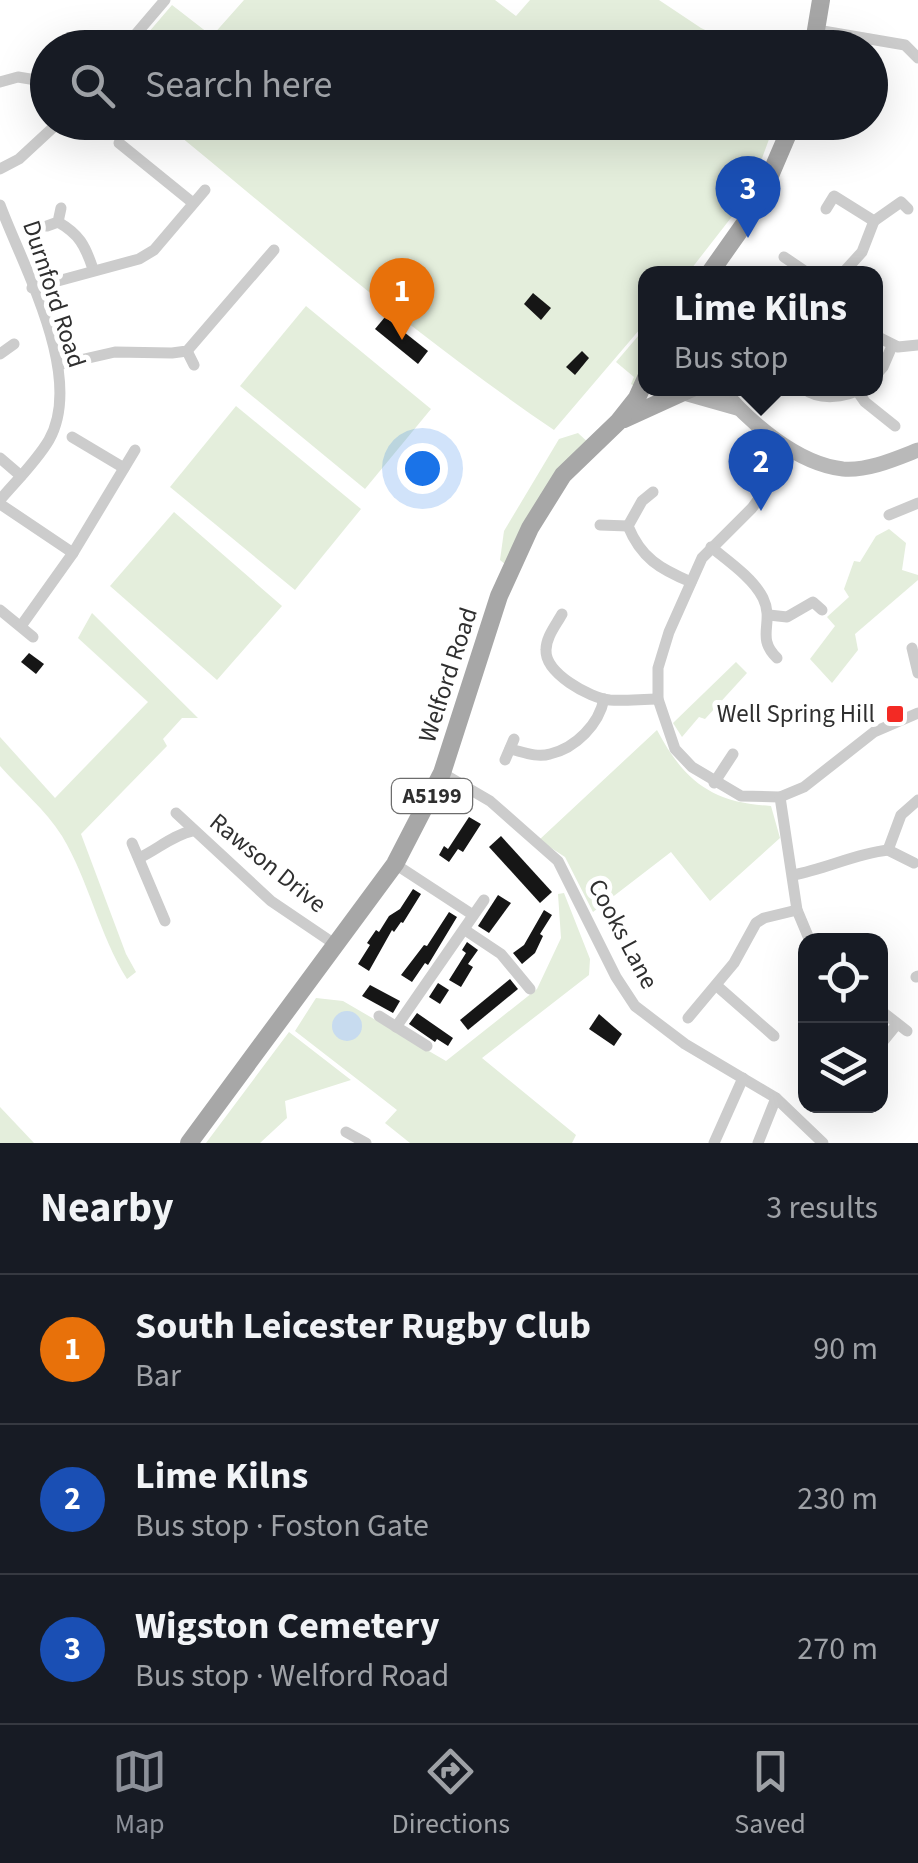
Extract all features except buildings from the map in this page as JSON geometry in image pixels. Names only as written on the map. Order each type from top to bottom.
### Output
[{"type":"main road","points":[[816,30],[821,0]]},
{"type":"main road","points":[[716,266],[757,206],[785,140]]},
{"type":"main road","name":"Welford Road","points":[[189,1143],[395,864],[442,773],[499,596],[530,528],[563,475],[618,422],[638,396]]},
{"type":"main road","name":"Welford Road","points":[[618,422],[668,396]]},
{"type":"street","points":[[137,30],[157,3]]},
{"type":"street","points":[[888,43],[905,44],[918,58]]},
{"type":"street","points":[[0,82],[18,77],[30,79]]},
{"type":"street","points":[[0,169],[19,159],[39,140]]},
{"type":"street","points":[[119,143],[193,203]]},
{"type":"street","points":[[32,288],[139,259],[154,250],[205,190]]},
{"type":"street","points":[[826,208],[834,196],[874,222]]},
{"type":"street","points":[[849,266],[862,252],[874,222],[901,202],[908,209]]},
{"type":"street","name":"Durnford Road","points":[[0,204],[58,365],[61,387],[50,438],[0,502]]},
{"type":"street","points":[[61,208],[53,224],[75,232],[84,243],[92,269]]},
{"type":"street","points":[[58,365],[115,352],[187,351],[258,258],[274,250]]},
{"type":"street","points":[[784,257],[797,266]]},
{"type":"street","points":[[883,340],[892,346],[918,345]]},
{"type":"street","points":[[0,354],[14,344]]},
{"type":"street","points":[[883,367],[892,346]]},
{"type":"street","points":[[187,351],[194,365]]},
{"type":"street","points":[[695,396],[737,408]]},
{"type":"street","points":[[727,396],[737,408],[794,451],[842,469],[888,462],[918,450]]},
{"type":"street","points":[[866,396],[895,426]]},
{"type":"street","points":[[72,437],[124,468]]},
{"type":"street","points":[[21,626],[73,553],[135,450]]},
{"type":"street","points":[[794,451],[752,508],[712,546],[669,632],[658,668],[658,699],[675,749],[714,783],[740,796],[780,797],[804,787],[874,732],[918,714]]},
{"type":"street","points":[[0,458],[21,476]]},
{"type":"street","points":[[653,492],[638,497],[628,526],[646,558],[691,582]]},
{"type":"street","points":[[0,502],[73,553]]},
{"type":"street","points":[[889,515],[918,503]]},
{"type":"street","points":[[600,525],[628,526]]},
{"type":"street","points":[[712,546],[762,596],[769,616],[764,640],[767,654]]},
{"type":"street","points":[[769,616],[787,617],[813,602],[822,610]]},
{"type":"street","points":[[0,610],[33,637]]},
{"type":"street","points":[[562,614],[547,640],[545,655],[550,668],[563,679],[604,699],[658,699]]},
{"type":"street","points":[[912,648],[918,672]]},
{"type":"street","points":[[510,749],[547,755],[570,746],[600,719],[604,699]]},
{"type":"street","points":[[714,783],[733,754]]},
{"type":"street","name":"Cooks Lane","points":[[442,773],[490,801],[558,861],[634,1006],[686,1044],[776,1098],[823,1143]]},
{"type":"street","points":[[780,797],[798,910],[807,933]]},
{"type":"street","points":[[888,850],[901,815],[913,799]]},
{"type":"street","name":"Rawson Drive","points":[[176,813],[272,901],[336,945]]},
{"type":"street","points":[[139,858],[163,847],[177,834],[192,831]]},
{"type":"street","points":[[132,843],[165,921]]},
{"type":"street","points":[[792,875],[861,853],[888,850],[909,860],[900,871]]},
{"type":"street","points":[[395,864],[472,914]]},
{"type":"street","points":[[396,1026],[484,900]]},
{"type":"street","points":[[688,1018],[717,986],[756,923],[798,910]]},
{"type":"street","points":[[465,930],[501,954],[526,983],[534,968]]},
{"type":"street","points":[[717,986],[774,1036]]},
{"type":"street","points":[[379,1016],[427,1046]]},
{"type":"street","points":[[888,1017],[902,1028],[888,1039]]},
{"type":"street","points":[[714,1143],[744,1078]]},
{"type":"street","points":[[758,1143],[776,1098]]},
{"type":"street","points":[[346,1132],[361,1142]]},
{"type":"green space","points":[[244,0],[495,0],[516,16],[530,0],[659,0],[705,30],[217,30]]},
{"type":"green space","points":[[172,5],[204,30],[151,30]]},
{"type":"green space","points":[[185,140],[769,140],[748,196],[693,266],[638,266],[638,331],[554,430],[403,319]]},
{"type":"green space","points":[[306,306],[431,409],[365,489],[240,386]]},
{"type":"green space","points":[[638,336],[638,388],[631,384],[634,377],[616,362]]},
{"type":"green space","points":[[236,406],[361,509],[295,590],[170,487]]},
{"type":"green space","points":[[578,433],[592,446],[511,569],[500,560],[504,531],[559,439]]},
{"type":"green space","points":[[174,512],[282,606],[217,680],[110,586]]},
{"type":"green space","points":[[889,529],[906,543],[902,570],[918,575],[918,580],[855,634],[858,650],[832,683],[810,659],[835,626],[827,617],[849,597],[844,589],[854,561],[860,562],[876,536]]},
{"type":"green space","points":[[92,613],[198,718],[182,718],[163,739],[167,746],[81,834],[136,972],[127,979],[62,836],[0,766],[0,737],[55,798],[148,702],[78,638]]},
{"type":"green space","points":[[736,662],[747,673],[705,719],[699,717],[682,737],[673,723]]},
{"type":"green space","points":[[657,730],[678,763],[702,786],[732,800],[771,806],[780,838],[710,901],[671,852],[593,912],[565,857],[539,840]]},
{"type":"green space","points":[[564,893],[590,959],[589,975],[482,1058],[576,1135],[572,1143],[410,1143],[385,1123],[397,1110],[295,1031],[316,998],[343,1001],[446,1061],[537,989],[561,938],[558,894]]},
{"type":"green space","points":[[289,1032],[351,1080],[285,1101],[287,1118],[260,1143],[206,1143]]},
{"type":"green space","points":[[0,1107],[34,1143],[0,1143]]},
{"type":"water","points":[[347,1011],[358,1015],[362,1026],[358,1037],[347,1041],[336,1037],[332,1026],[336,1015]]},
{"type":"place","name":"Wigston Cemetery","points":[[748,238]]},
{"type":"place","name":"South Leicester Rugby Club","points":[[402,340]]},
{"type":"place","name":"Lime Kilns","points":[[761,511]]},
{"type":"place","name":"Well Spring Hill","points":[[895,714]]}]
